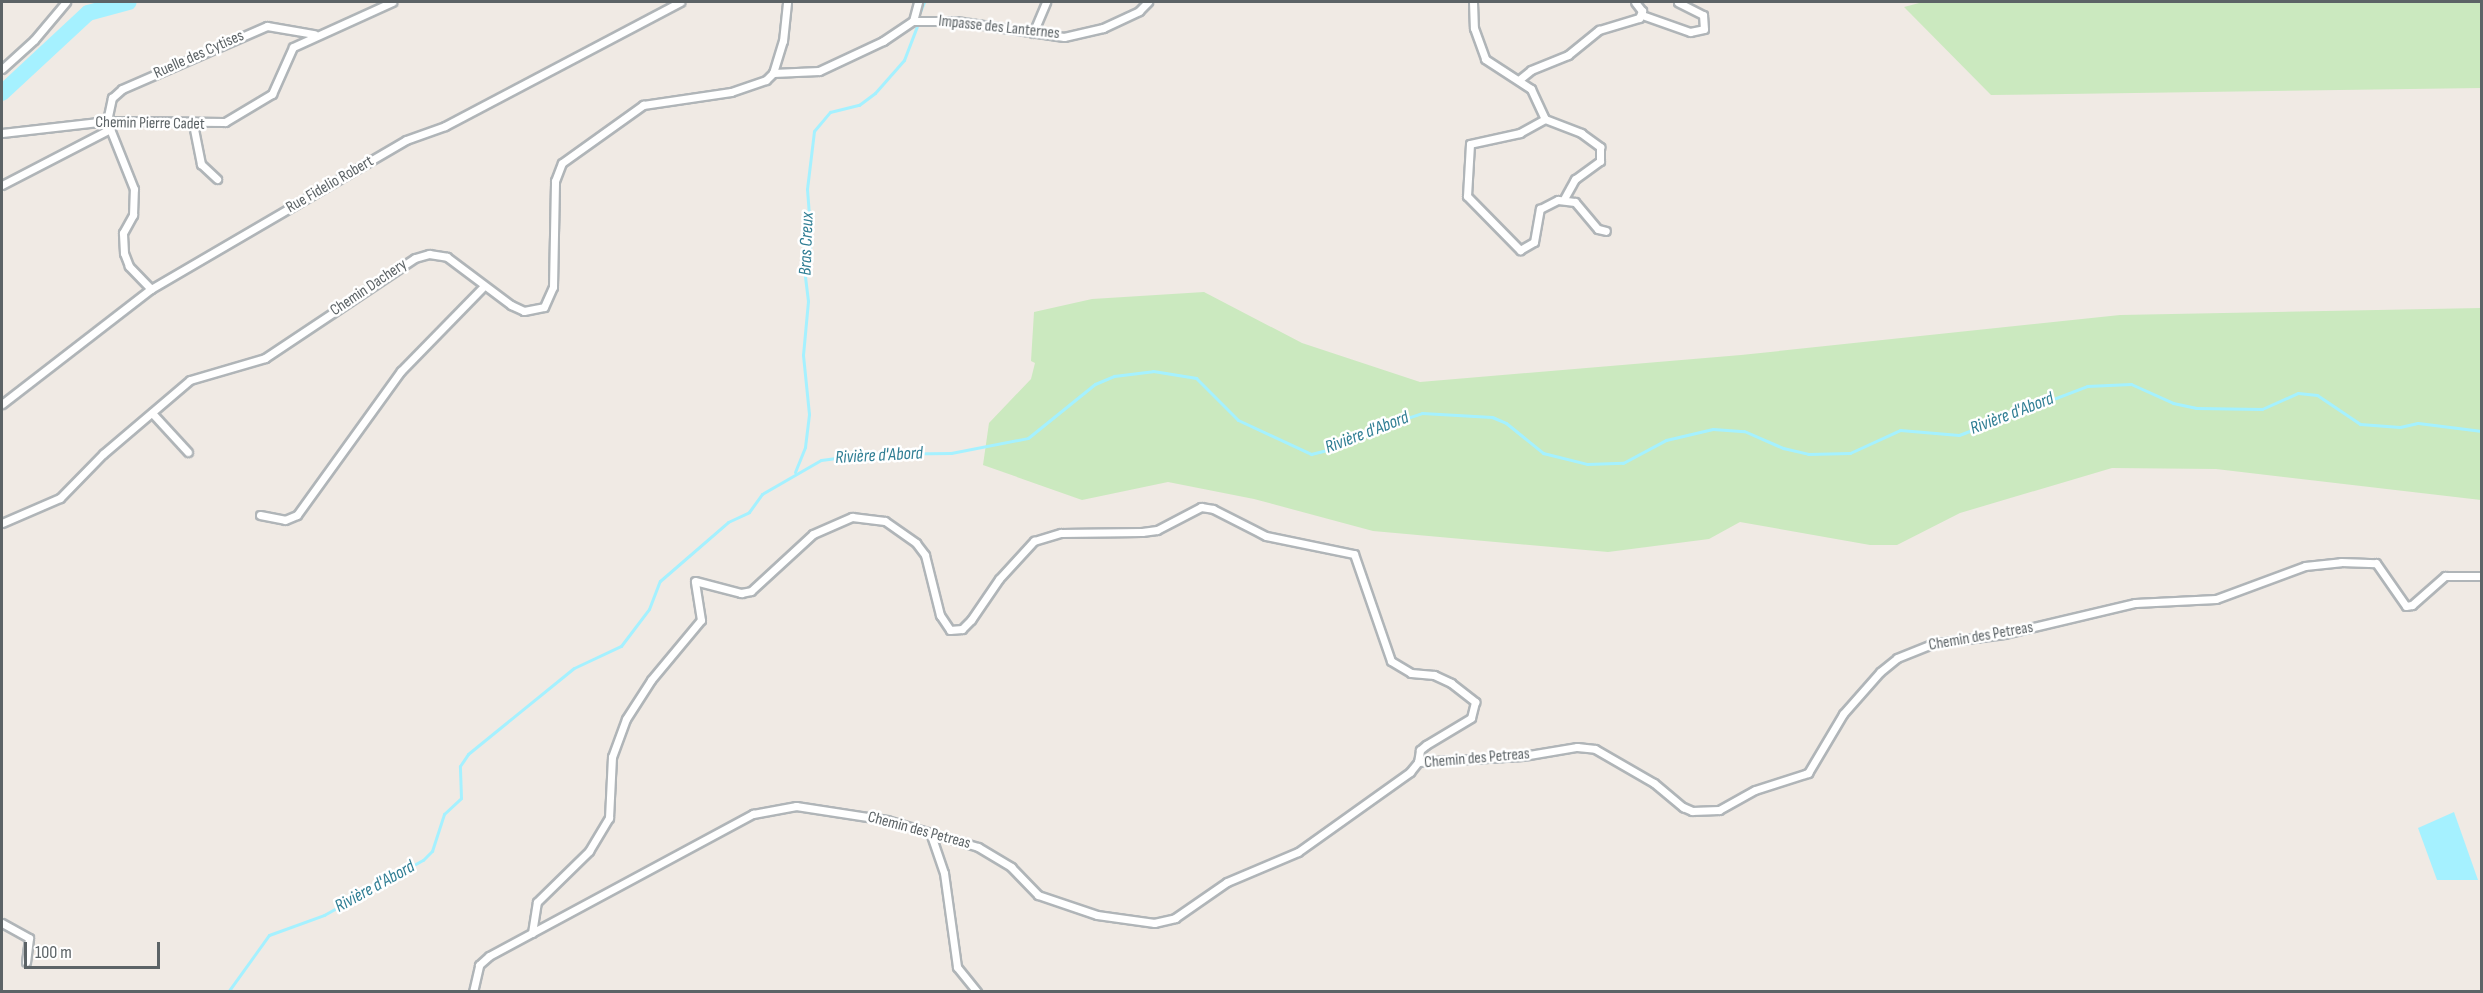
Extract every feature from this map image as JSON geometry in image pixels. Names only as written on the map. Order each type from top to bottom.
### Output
[{"type":"street","points":[[2,69],[34,40],[66,2]]},
{"type":"street","name":"Chemin Pierre Cadet","points":[[2,133],[108,125],[225,122],[265,101],[275,89],[286,54],[314,34],[392,2]]},
{"type":"street","name":"Rue Fidelio Robert","points":[[2,404],[151,289],[406,140],[445,126],[680,2]]},
{"type":"street","points":[[787,2],[786,25],[773,73],[819,71],[883,41],[913,21]]},
{"type":"street","name":"Impasse des Lanternes","points":[[918,2],[913,21],[956,21],[1058,37],[1103,28],[1138,11],[1148,2]]},
{"type":"street","points":[[1033,33],[1046,2]]},
{"type":"street","points":[[1473,2],[1474,28],[1485,59],[1520,79],[1536,94],[1545,119],[1581,133],[1600,147],[1600,161],[1575,179],[1564,199]]},
{"type":"street","points":[[1635,2],[1642,15]]},
{"type":"street","points":[[1520,79],[1531,70],[1568,56],[1599,30],[1642,15],[1690,32],[1704,29],[1703,15],[1678,2]]},
{"type":"street","name":"Ruelle des Cytises","points":[[108,125],[115,93],[267,26],[314,34]]},
{"type":"street","name":"Chemin Dachery","points":[[2,523],[60,498],[103,454],[190,380],[265,358],[405,263],[422,255],[452,260],[484,286],[524,311],[539,310],[548,302],[553,287],[555,181],[559,169],[629,112],[658,101],[740,89],[773,73]]},
{"type":"street","points":[[1545,119],[1520,133],[1470,144],[1467,195],[1520,250],[1534,242],[1540,209],[1564,199],[1575,202],[1591,223],[1606,231]]},
{"type":"street","points":[[193,124],[201,164],[216,179]]},
{"type":"street","points":[[2,185],[108,125],[134,189],[133,215],[123,233],[124,253],[129,266],[151,289]]},
{"type":"street","points":[[260,515],[285,520],[297,515],[395,378],[484,286]]},
{"type":"street","points":[[152,414],[188,452]]},
{"type":"street","points":[[532,933],[537,902],[589,851],[609,818],[612,757],[626,719],[651,680],[701,620],[695,580],[741,592],[751,591],[813,534],[852,517],[885,521],[916,543],[925,555],[940,615],[950,630],[962,629],[971,620],[999,579],[1034,542],[1061,533],[1157,530],[1201,507],[1214,509],[1266,536],[1354,554],[1391,661],[1411,673],[1434,675],[1451,683],[1474,702],[1471,718],[1426,745],[1420,750],[1418,762]]},
{"type":"street","name":"Chemin des Petreas","points":[[473,992],[483,960],[753,814],[796,806],[887,820],[978,847],[1011,867],[1038,895],[1097,915],[1154,923],[1175,918],[1227,882],[1298,852],[1410,772],[1418,762],[1523,756],[1576,747],[1595,749],[1654,783],[1683,807],[1692,811],[1719,810],[1755,790],[1808,774],[1843,714],[1880,672],[1897,658],[1931,644],[2004,634],[2135,603],[2216,598],[2305,566],[2341,562],[2376,564],[2406,606],[2412,606],[2445,576],[2481,576]]},
{"type":"street","points":[[931,834],[944,873],[957,967],[977,992]]},
{"type":"street","points":[[2,923],[29,938],[26,962]]},
{"type":"green space","points":[[1923,2],[2481,2],[2481,88],[1991,95],[1904,7]]},
{"type":"green space","points":[[1204,292],[1302,343],[1420,382],[1741,355],[2120,315],[2481,308],[2481,500],[2216,469],[2112,468],[1960,513],[1897,545],[1870,545],[1740,522],[1709,539],[1608,552],[1373,531],[1254,499],[1168,482],[1082,500],[983,465],[989,423],[1031,379],[1035,363],[1031,361],[1034,312],[1092,299]]},
{"type":"water","points":[[2454,812],[2478,880],[2437,880],[2418,828]]},
{"type":"waterway","points":[[2,93],[88,13],[129,2]]},
{"type":"waterway","name":"Bras Creux","points":[[920,12],[924,2]]},
{"type":"waterway","name":"Bras Creux","points":[[795,472],[805,447],[809,414],[803,355],[808,301],[805,275],[811,241],[807,189],[814,131],[830,112],[859,105],[875,93],[904,60],[917,26]]},
{"type":"waterway","name":"Rivière d'Abord","points":[[228,992],[269,935],[324,915],[423,860],[432,851],[444,814],[461,798],[460,766],[468,754],[574,668],[621,646],[649,609],[660,581],[728,522],[749,512],[762,494],[821,460],[867,454],[951,453],[1028,438],[1095,384],[1114,376],[1153,371],[1196,378],[1238,420],[1311,454],[1346,445],[1383,426],[1422,413],[1492,417],[1506,423],[1543,453],[1587,464],[1623,463],[1666,440],[1713,429],[1744,431],[1783,448],[1808,454],[1850,453],[1900,430],[1959,435],[2087,386],[2131,384],[2173,403],[2196,408],[2262,409],[2298,393],[2317,395],[2360,424],[2400,427],[2418,423],[2482,431]]}]
